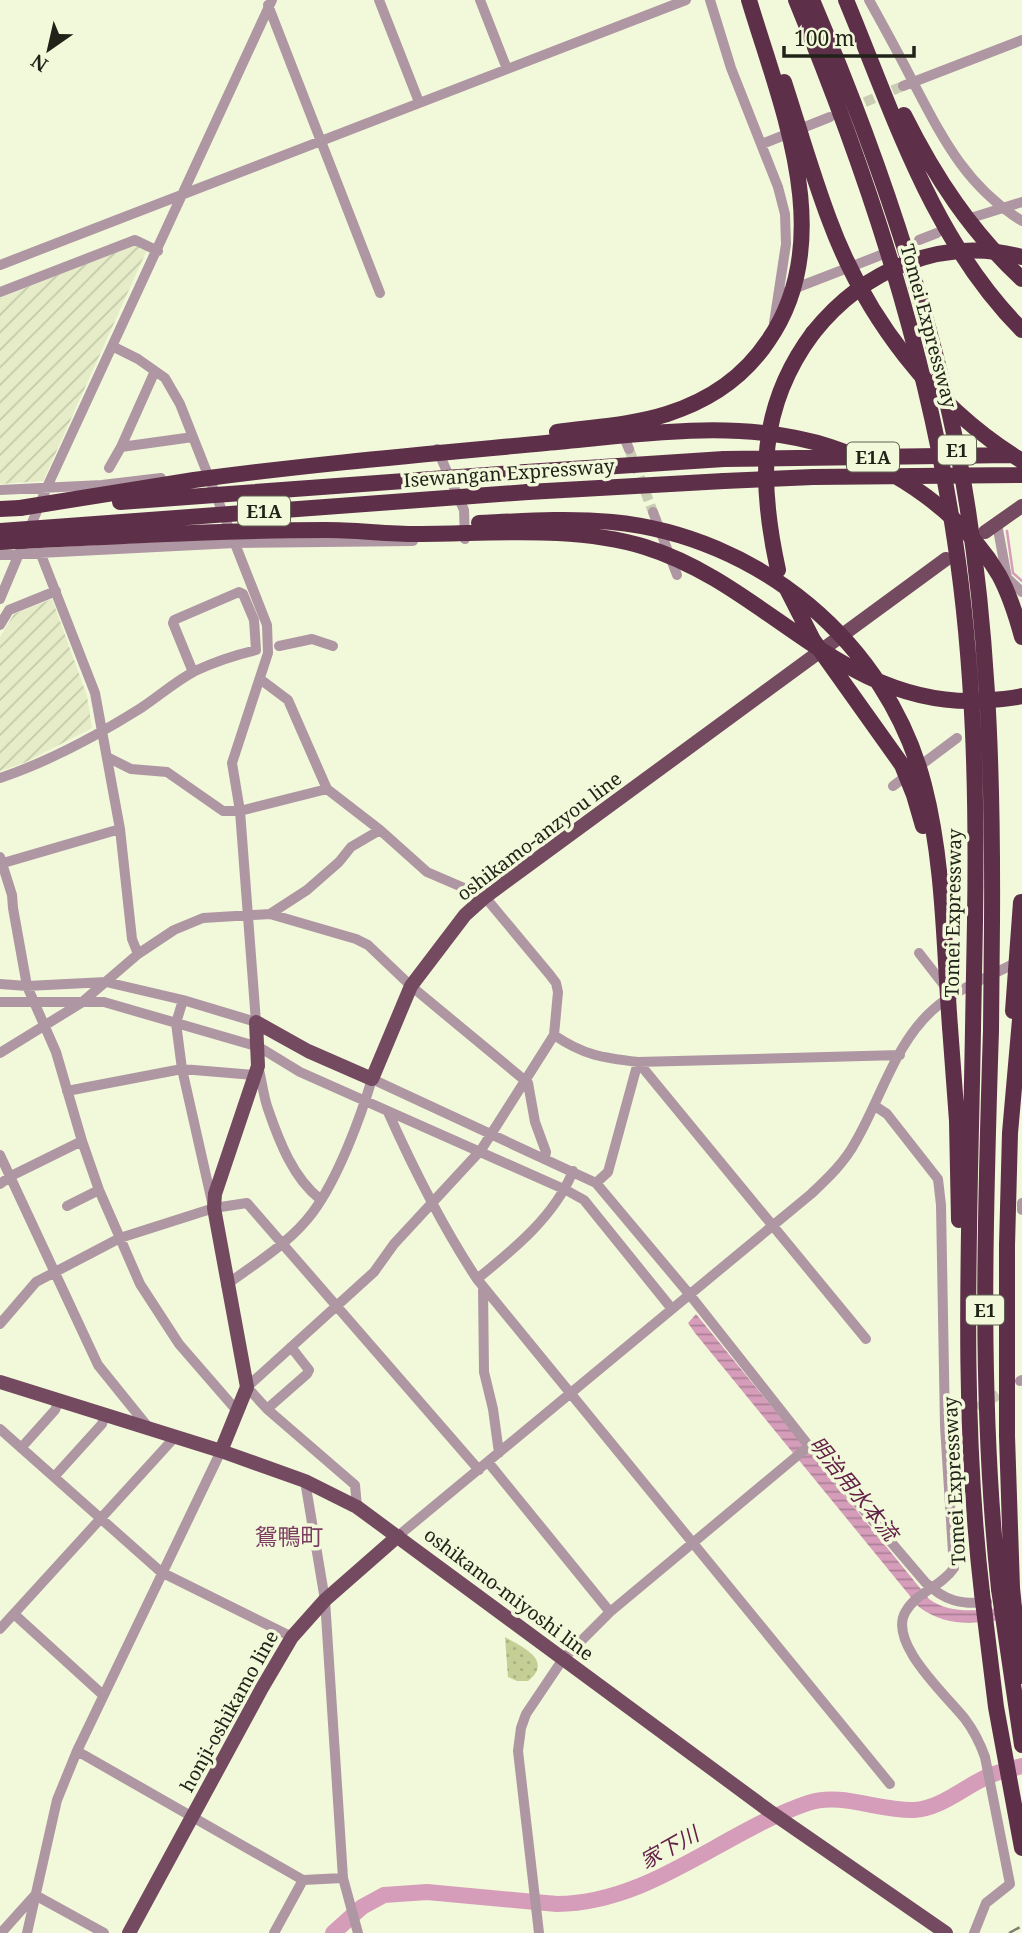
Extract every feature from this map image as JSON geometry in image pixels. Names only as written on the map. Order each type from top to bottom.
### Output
[{"type":"highway","points":[[416,455],[667,415],[709,396],[729,383],[762,351],[788,307],[797,281],[803,225],[801,197],[789,137],[749,0]]},
{"type":"highway","points":[[757,0],[829,221],[866,300],[915,369],[936,392],[976,429],[1022,461]]},
{"type":"highway","name":"Tomei Expressway","points":[[796,0],[845,121],[879,219],[909,323],[955,539],[968,658],[976,837],[991,1030],[986,1184],[986,1367],[994,1544],[1011,1592],[1022,1745]]},
{"type":"highway","name":"Tomei Expressway","points":[[812,0],[861,116],[895,214],[922,305],[959,459],[982,626],[989,712],[983,921],[973,1029],[968,1270],[972,1471],[977,1545],[996,1707],[1022,1848]]},
{"type":"highway","points":[[846,0],[933,171],[984,241],[1022,279]]},
{"type":"highway","points":[[846,0],[922,185],[940,219],[973,275],[1022,330]]},
{"type":"highway","points":[[942,917],[928,846],[914,794],[902,765],[813,640],[778,570],[768,517],[765,449],[779,397],[791,368],[813,333],[846,298],[869,281],[917,258],[974,250],[1022,257]]},
{"type":"highway","points":[[20,508],[195,480],[416,455],[721,430],[761,432],[829,446],[876,464],[912,486],[960,527],[998,574],[1012,602],[1022,637]]},
{"type":"highway","name":"Isewangan Expressway","points":[[0,509],[724,459],[1022,455]]},
{"type":"highway","name":"Isewangan Expressway","points":[[0,531],[528,492],[724,481],[813,477],[1022,475]]},
{"type":"highway","points":[[0,542],[554,520],[614,522],[691,539],[743,561],[781,583],[832,625],[873,672],[890,699],[924,783],[936,845],[957,1121],[964,1411],[972,1471]]},
{"type":"highway","points":[[327,530],[413,534],[556,534],[630,544],[692,566],[839,663],[892,688],[963,701],[1019,699]]},
{"type":"highway","points":[[1022,896],[1013,1000],[1007,1245],[1007,1436],[1011,1592],[1022,1683]]},
{"type":"highway","points":[[1010,1133],[1022,997]]},
{"type":"main road","points":[[991,528],[1022,506]]},
{"type":"main road","name":"oshikamo-anzyou line","points":[[372,1081],[411,986],[464,915],[946,559]]},
{"type":"main road","points":[[220,1451],[247,1387],[226,1285],[214,1208],[215,1194],[256,1070],[259,1045],[256,1025]]},
{"type":"main road","points":[[256,1025],[372,1081]]},
{"type":"main road","name":"oshikamo-miyoshi line","points":[[0,1382],[220,1451],[305,1481],[357,1507],[768,1810],[946,1933]]},
{"type":"main road","name":"honji-oshikamo line","points":[[129,1933],[292,1637],[325,1600],[398,1536]]},
{"type":"street","points":[[379,0],[419,102]]},
{"type":"street","points":[[480,0],[507,69]]},
{"type":"street","points":[[0,265],[686,0]]},
{"type":"street","points":[[0,490],[102,485],[436,446],[620,428],[690,409],[728,389],[749,371],[768,344],[786,244],[785,214],[778,187],[731,68],[710,0]]},
{"type":"street","points":[[869,0],[908,84],[956,159],[1001,208],[1022,222]]},
{"type":"street","points":[[269,2],[320,142],[380,293]]},
{"type":"street","points":[[0,599],[47,487],[158,251],[269,2]]},
{"type":"street","points":[[908,84],[1022,40]]},
{"type":"street","points":[[762,144],[830,117]]},
{"type":"street","points":[[974,217],[1022,202]]},
{"type":"street","points":[[919,240],[937,233]]},
{"type":"street","points":[[0,292],[135,240],[158,251]]},
{"type":"street","points":[[778,295],[881,255]]},
{"type":"street","points":[[0,984],[102,984],[183,1000],[256,1025],[240,811],[232,763],[268,653],[267,625],[180,404],[165,378],[114,347]]},
{"type":"street","points":[[108,468],[121,447],[155,371]]},
{"type":"street","points":[[620,428],[629,449]]},
{"type":"street","points":[[121,447],[193,437]]},
{"type":"street","points":[[0,555],[235,543],[465,541],[464,510],[436,446]]},
{"type":"street","points":[[653,512],[677,575]]},
{"type":"street","points":[[991,528],[1007,578],[1022,592]]},
{"type":"street","points":[[40,552],[95,693],[121,829],[130,929],[138,954]]},
{"type":"street","points":[[0,625],[9,610],[56,591]]},
{"type":"street","points":[[0,778],[29,768],[103,729],[139,709],[193,672],[227,657],[256,650],[254,620],[243,594],[239,593],[174,620],[193,672]]},
{"type":"street","points":[[279,646],[312,639],[333,646]]},
{"type":"street","points":[[260,679],[288,700],[327,789],[380,830],[427,872],[485,897],[556,983],[558,992],[554,1035],[480,1151],[394,1244],[374,1272],[247,1387],[267,1409],[355,1485],[357,1507]]},
{"type":"street","points":[[892,786],[957,738]]},
{"type":"street","points":[[109,758],[131,769],[167,772],[223,811],[240,811],[327,789]]},
{"type":"street","points":[[121,829],[1,862],[12,895],[27,986],[56,1052],[99,1190],[140,1284],[179,1345],[238,1412]]},
{"type":"street","points":[[270,914],[307,890],[339,862],[351,847],[380,830]]},
{"type":"street","points":[[0,1053],[81,1003],[138,954],[174,930],[203,918],[270,914],[356,939],[368,945],[411,986],[524,1080],[546,1152],[545,1158]]},
{"type":"street","points":[[919,953],[953,997]]},
{"type":"street","points":[[398,1536],[811,1194],[841,1165],[918,1026],[935,1008],[1022,959]]},
{"type":"street","points":[[183,1000],[176,1023],[182,1069],[214,1208]]},
{"type":"street","points":[[0,1002],[104,1002],[259,1045],[300,1072],[584,1200],[673,1308]]},
{"type":"street","points":[[554,1035],[578,1051],[604,1058],[638,1062],[900,1055]]},
{"type":"street","points":[[596,1183],[608,1172],[638,1062]]},
{"type":"street","points":[[638,1062],[866,1339]]},
{"type":"street","points":[[67,1091],[182,1069],[256,1070],[267,1108],[296,1173],[320,1199]]},
{"type":"street","points":[[226,1285],[284,1243],[313,1212],[338,1167],[372,1081],[596,1183],[809,1446],[930,1590],[955,1602],[970,1604],[1011,1592]]},
{"type":"street","points":[[875,1106],[887,1114],[938,1179],[941,1205],[954,1568],[945,1580],[903,1614],[902,1628],[917,1663],[979,1739],[985,1757],[1010,1884]]},
{"type":"street","points":[[388,1112],[453,1243],[480,1283],[890,1784]]},
{"type":"street","points":[[0,1184],[82,1141]]},
{"type":"street","points":[[0,1155],[56,1270],[98,1365],[148,1427]]},
{"type":"street","points":[[499,1453],[493,1409],[484,1373],[480,1283],[522,1242],[566,1190],[573,1171]]},
{"type":"street","points":[[67,1206],[99,1190]]},
{"type":"street","points":[[0,1324],[36,1282],[120,1238],[214,1208],[247,1203],[610,1612]]},
{"type":"street","points":[[941,1205],[955,1205]]},
{"type":"street","points":[[267,1409],[309,1370],[291,1347]]},
{"type":"street","points":[[21,1448],[55,1410],[59,1400]]},
{"type":"street","points":[[54,1477],[102,1424],[105,1414]]},
{"type":"street","points":[[0,1429],[161,1572],[292,1637]]},
{"type":"street","points":[[0,1629],[175,1437]]},
{"type":"street","points":[[539,1933],[518,1751],[526,1714],[563,1659],[610,1612],[809,1446]]},
{"type":"street","points":[[27,1933],[57,1800],[76,1751],[220,1451]]},
{"type":"street","points":[[305,1481],[325,1600],[343,1878],[358,1933]]},
{"type":"street","points":[[14,1614],[103,1695]]},
{"type":"street","points":[[76,1751],[303,1880],[343,1878]]},
{"type":"street","points":[[274,1933],[303,1880]]},
{"type":"street","points":[[974,1933],[986,1903],[1010,1884],[1022,1880]]},
{"type":"street","points":[[1,1933],[35,1895]]},
{"type":"street","points":[[35,1895],[104,1933]]},
{"type":"shaded area","points":[[135,244],[146,252],[43,481],[0,484],[0,298]]},
{"type":"shaded area","points":[[52,599],[87,696],[92,728],[24,763],[0,771],[0,637],[14,614]]},
{"type":"shaded area","name":"明治用水本流","points":[[696,1314],[929,1599],[939,1605],[962,1610],[1022,1605],[1022,1618],[956,1622],[943,1619],[919,1607],[695,1333],[688,1323]]},
{"type":"shaded area","points":[[505,1637],[527,1650],[537,1660],[538,1667],[528,1681],[517,1681],[508,1677]]},
{"type":"waterway","points":[[1007,531],[1013,573],[1022,581]]},
{"type":"waterway","name":"家下川","points":[[333,1933],[362,1907],[384,1895],[427,1892],[557,1904],[591,1901],[624,1892],[655,1879],[776,1816],[808,1803],[834,1800],[901,1810],[924,1809],[991,1775],[1022,1766]]},
{"type":"tunnel","points":[[851,108],[903,86]]},
{"type":"tunnel","points":[[629,449],[653,512]]},
{"type":"tunnel","points":[[952,1424],[1009,1388]]},
{"type":"railway","points":[[1009,1933],[1022,1926]]},
{"type":"district","name":"鴛鴨町","points":[[289,1536]]}]
